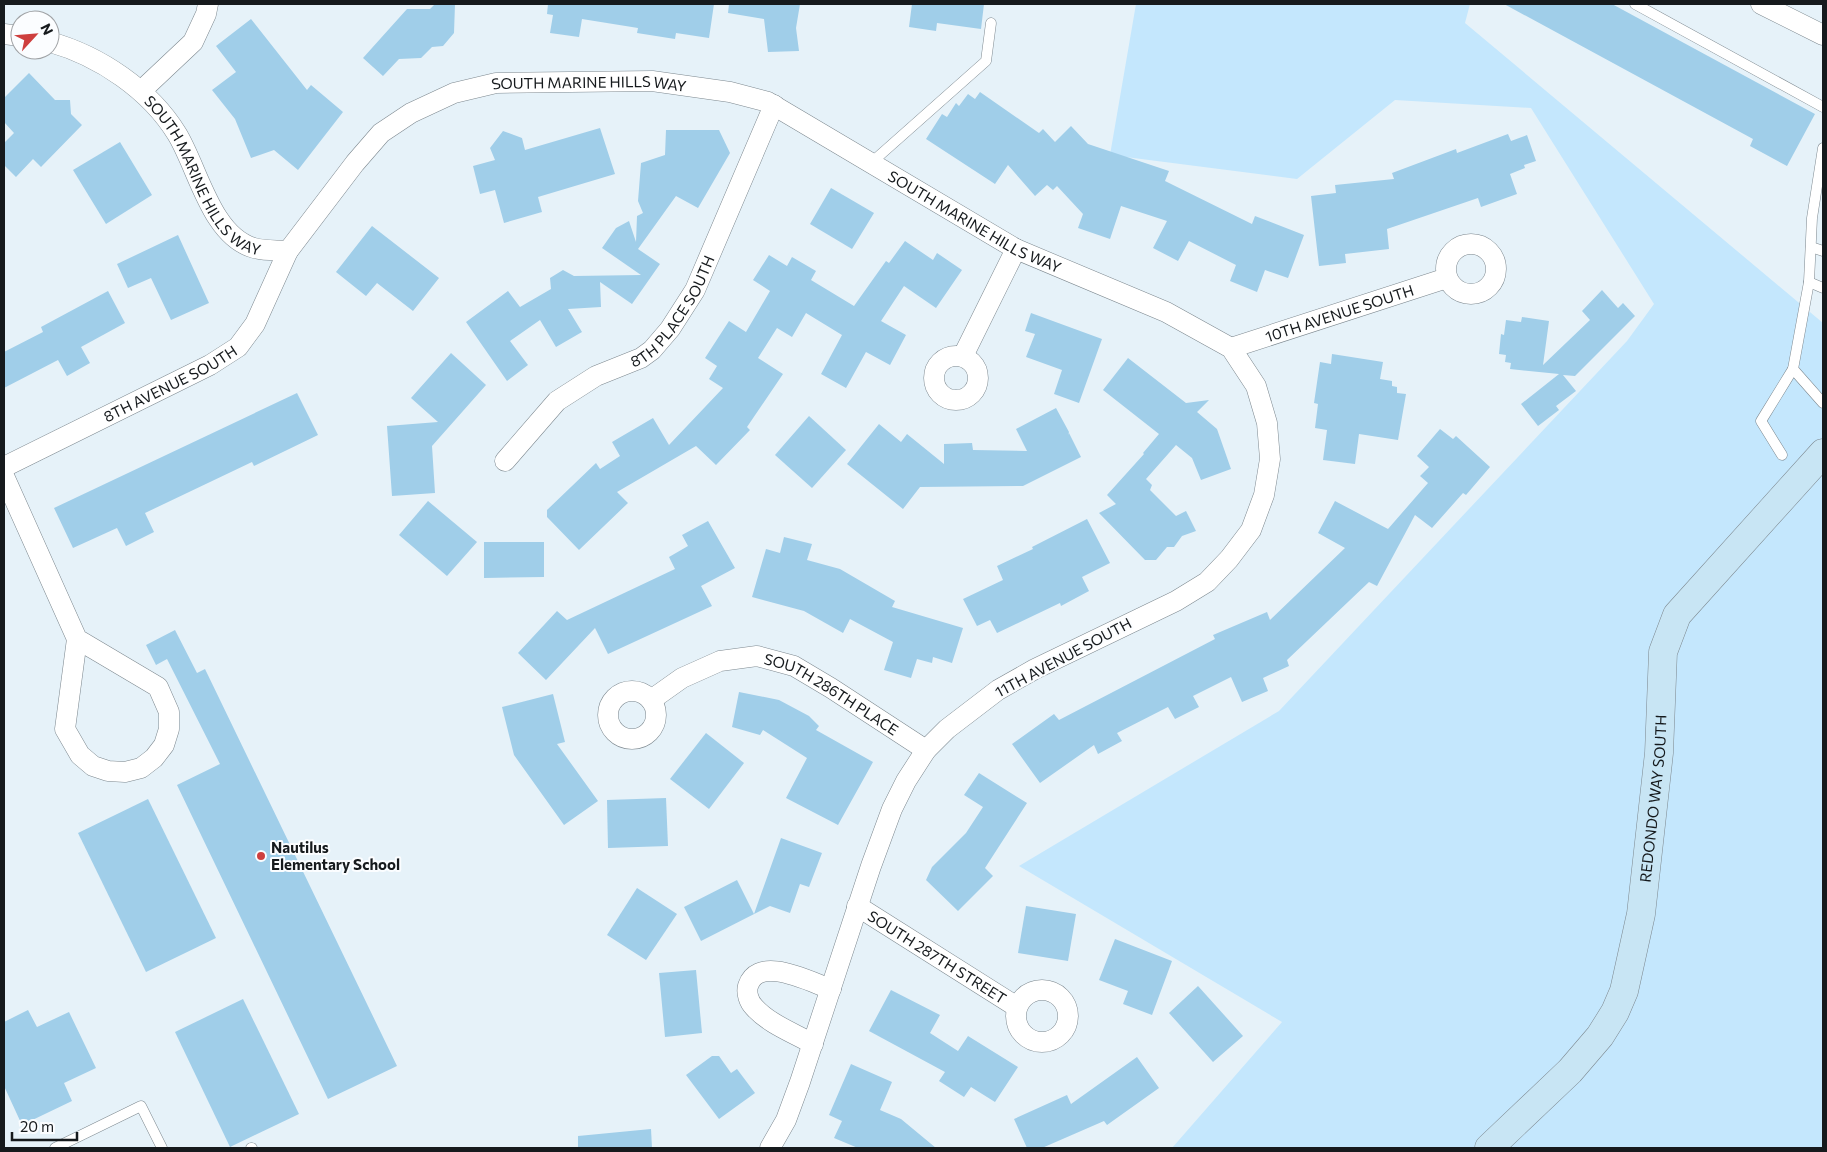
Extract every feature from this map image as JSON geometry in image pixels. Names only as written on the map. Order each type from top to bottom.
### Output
[{"type":"street","points":[[141,91],[193,42],[206,14],[208,4]]},
{"type":"street","points":[[1761,4],[1823,35]]},
{"type":"street","name":"SOUTH MARINE HILLS WAY","points":[[60,46],[94,60],[122,76],[141,91],[178,134],[214,211],[225,228],[238,240],[254,248],[288,251],[355,163],[381,133],[411,113],[454,93],[496,83],[652,81],[730,92],[768,102],[1016,249],[1166,312],[1231,348]]},
{"type":"street","name":"8TH PLACE SOUTH","points":[[505,461],[557,401],[596,376],[640,358],[652,350],[670,329],[696,290],[774,105]]},
{"type":"street","points":[[963,356],[1016,249]]},
{"type":"street","name":"8TH AVENUE SOUTH","points":[[4,467],[210,365],[238,347],[255,324],[288,251]]},
{"type":"street","name":"10TH AVENUE SOUTH","points":[[1231,348],[1447,278]]},
{"type":"street","name":"11TH AVENUE SOUTH","points":[[772,1148],[786,1120],[813,1044],[857,906],[892,809],[906,781],[926,750],[947,729],[998,690],[1035,669],[1176,601],[1207,582],[1229,560],[1251,530],[1264,495],[1270,459],[1267,423],[1256,386],[1231,348]]},
{"type":"street","name":"REDONDO WAY SOUTH","points":[[1489,1148],[1570,1071],[1600,1036],[1615,1012],[1624,991],[1642,905],[1659,753],[1663,652],[1677,615],[1823,453]]},
{"type":"street","points":[[4,476],[77,639],[65,729],[80,755],[93,766],[108,772],[125,772],[141,768],[154,758],[164,745],[169,729],[169,712],[158,687],[77,639]]},
{"type":"street","name":"SOUTH 286TH PLACE","points":[[651,700],[682,678],[720,661],[757,656],[794,666],[832,688],[926,750]]},
{"type":"street","name":"SOUTH 287TH STREET","points":[[857,906],[1017,1007]]},
{"type":"street","points":[[813,1044],[752,1006],[747,995],[748,987],[752,978],[763,971],[777,970],[831,989]]},
{"type":"lane","points":[[1635,4],[1823,107]]},
{"type":"lane","points":[[872,163],[986,62],[991,23]]},
{"type":"lane","points":[[1782,455],[1761,421],[1793,369],[1809,282],[1812,218],[1823,148]]},
{"type":"lane","points":[[1811,247],[1823,251]]},
{"type":"lane","points":[[1809,282],[1823,288]]},
{"type":"lane","points":[[1793,369],[1823,403]]},
{"type":"lane","points":[[55,1148],[141,1106],[162,1148]]},
{"type":"shaded area","points":[[1136,4],[1470,4],[1465,23],[1823,323],[1823,1148],[1172,1148],[1282,1022],[1019,866],[1279,711],[1627,341],[1654,304],[1531,108],[1395,100],[1297,179],[1110,155]]},
{"type":"building","points":[[435,4],[455,4],[454,33],[443,46],[432,47],[421,58],[399,59],[383,76],[363,58],[407,9],[430,9]]},
{"type":"building","points":[[548,4],[714,4],[709,38],[676,33],[675,39],[637,33],[638,28],[582,19],[579,37],[550,33],[553,15],[547,14]]},
{"type":"building","points":[[729,4],[800,4],[796,28],[799,51],[768,52],[764,19],[728,13]]},
{"type":"building","points":[[912,4],[984,4],[981,29],[937,23],[936,31],[909,27]]},
{"type":"building","points":[[1504,4],[1612,4],[1815,114],[1787,166],[1750,146],[1753,139]]},
{"type":"building","points":[[251,19],[307,90],[311,85],[343,112],[298,170],[274,150],[251,158],[235,119],[212,90],[236,72],[216,46]]},
{"type":"building","points":[[29,73],[55,100],[70,100],[71,114],[82,125],[41,167],[33,159],[16,177],[4,165],[4,143],[14,133],[4,122],[4,98]]},
{"type":"building","points":[[980,92],[1039,133],[1043,129],[1055,142],[1071,126],[1088,144],[1169,171],[1165,181],[1252,224],[1255,216],[1304,235],[1288,278],[1265,270],[1257,292],[1230,281],[1236,265],[1189,241],[1178,261],[1153,248],[1167,221],[1121,206],[1110,239],[1078,228],[1083,214],[1057,186],[1053,190],[1047,185],[1035,196],[1008,165],[995,184],[926,139],[942,114],[947,117],[956,103],[959,106],[968,94],[975,99]]},
{"type":"building","points":[[600,128],[615,174],[538,197],[542,212],[504,223],[495,190],[480,194],[473,166],[495,160],[490,148],[503,131],[522,138],[525,150]]},
{"type":"building","points":[[666,130],[719,130],[730,153],[698,208],[676,196],[638,249],[660,264],[632,304],[600,282],[601,307],[568,309],[582,332],[556,347],[540,320],[510,341],[528,365],[507,381],[466,322],[508,291],[520,307],[551,289],[550,278],[563,270],[574,276],[641,275],[602,248],[616,228],[629,221],[636,242],[637,216],[643,213],[638,201],[641,163],[665,155]]},
{"type":"building","points":[[1508,134],[1511,141],[1527,135],[1536,161],[1524,165],[1525,168],[1510,174],[1517,194],[1481,207],[1478,198],[1387,229],[1389,249],[1345,254],[1346,263],[1319,266],[1311,196],[1336,193],[1335,185],[1394,179],[1392,173],[1456,149],[1457,153]]},
{"type":"building","points":[[120,142],[152,195],[106,224],[73,170]]},
{"type":"building","points":[[831,188],[874,213],[852,249],[810,224]]},
{"type":"building","points":[[372,226],[439,278],[413,311],[377,283],[366,296],[336,272]]},
{"type":"building","points":[[178,235],[209,303],[171,320],[151,278],[128,288],[117,264]]},
{"type":"building","points":[[905,241],[933,260],[937,253],[962,270],[936,308],[904,286],[881,321],[906,335],[890,365],[866,352],[846,388],[821,374],[842,335],[806,313],[792,337],[777,328],[758,358],[783,374],[747,427],[750,430],[716,465],[696,446],[617,492],[628,503],[579,550],[547,517],[547,510],[596,463],[600,469],[620,456],[612,442],[653,418],[669,445],[723,388],[709,379],[717,366],[705,358],[729,321],[746,332],[770,291],[753,280],[769,255],[787,266],[792,257],[816,271],[811,280],[854,306],[886,261],[889,263]]},
{"type":"building","points":[[1602,290],[1618,308],[1623,303],[1635,316],[1575,376],[1563,375],[1576,391],[1556,406],[1559,410],[1538,426],[1521,404],[1559,374],[1510,369],[1511,363],[1505,362],[1506,355],[1499,354],[1501,334],[1504,335],[1506,320],[1521,322],[1522,317],[1549,321],[1543,365],[1590,320],[1582,311]]},
{"type":"building","points":[[108,291],[125,323],[81,347],[90,363],[67,376],[58,360],[4,388],[4,352],[43,332],[41,327]]},
{"type":"building","points":[[1031,313],[1102,339],[1079,403],[1054,394],[1062,370],[1026,357],[1035,334],[1025,331]]},
{"type":"building","points":[[451,353],[486,385],[432,446],[435,493],[392,496],[387,426],[438,422],[411,398]]},
{"type":"building","points":[[1332,354],[1383,362],[1380,379],[1392,381],[1392,386],[1397,387],[1397,393],[1406,394],[1398,440],[1359,434],[1355,464],[1323,460],[1327,430],[1315,428],[1318,404],[1314,403],[1320,362],[1331,364]]},
{"type":"building","points":[[1128,358],[1186,403],[1209,400],[1197,412],[1217,429],[1231,469],[1201,480],[1192,458],[1176,445],[1146,479],[1152,485],[1150,490],[1176,516],[1186,511],[1196,531],[1182,536],[1174,547],[1167,547],[1156,560],[1145,560],[1099,513],[1116,504],[1107,495],[1144,454],[1159,434],[1103,390]]},
{"type":"building","points":[[297,393],[318,435],[254,466],[252,462],[145,513],[154,532],[126,546],[117,528],[73,548],[54,508]]},
{"type":"building","points":[[1056,408],[1069,432],[1068,435],[1069,433],[1081,457],[1023,486],[920,487],[903,509],[847,464],[879,424],[901,442],[907,434],[944,464],[944,444],[972,443],[973,450],[1027,451],[1016,429]]},
{"type":"building","points":[[809,416],[846,450],[812,488],[775,455]]},
{"type":"building","points":[[1440,429],[1453,439],[1456,436],[1490,467],[1466,495],[1463,493],[1432,528],[1415,515],[1377,586],[1369,582],[1287,660],[1289,666],[1263,678],[1268,691],[1242,702],[1231,677],[1193,696],[1199,707],[1175,719],[1168,707],[1117,733],[1122,741],[1098,754],[1094,745],[1040,783],[1012,744],[1054,714],[1059,720],[1215,639],[1213,635],[1267,612],[1270,620],[1345,548],[1318,533],[1335,501],[1388,529],[1428,483],[1420,476],[1429,467],[1417,456]]},
{"type":"building","points":[[428,501],[477,542],[447,576],[399,535]]},
{"type":"building","points":[[1087,519],[1110,563],[1082,577],[1089,591],[1061,606],[1060,603],[997,633],[990,620],[977,626],[963,599],[1003,580],[997,566],[1033,549],[1032,547]]},
{"type":"building","points":[[708,521],[735,568],[701,586],[712,606],[608,654],[595,628],[546,680],[518,653],[557,611],[567,620],[675,569],[669,557],[688,546],[682,535]]},
{"type":"building","points":[[784,537],[812,544],[807,560],[840,569],[895,601],[892,607],[963,628],[952,663],[933,657],[932,663],[917,659],[911,678],[884,670],[893,642],[850,619],[843,633],[804,611],[752,597],[766,549],[780,553]]},
{"type":"building","points":[[484,542],[544,542],[544,577],[484,578]]},
{"type":"building","points":[[175,630],[197,673],[205,669],[397,1066],[328,1099],[177,785],[220,764],[167,659],[156,665],[146,645]]},
{"type":"building","points":[[739,692],[779,700],[809,716],[819,726],[816,730],[873,762],[838,825],[786,798],[807,758],[763,730],[760,735],[732,727]]},
{"type":"building","points":[[553,694],[565,742],[557,744],[598,801],[564,825],[514,755],[502,707]]},
{"type":"building","points":[[706,733],[744,763],[709,809],[670,779]]},
{"type":"building","points":[[979,773],[1027,803],[985,868],[993,876],[958,911],[926,880],[932,867],[966,833],[983,807],[964,795]]},
{"type":"building","points":[[666,798],[668,846],[608,848],[607,800]]},
{"type":"building","points":[[148,799],[216,938],[146,972],[78,833]]},
{"type":"building","points":[[781,838],[822,853],[809,887],[800,884],[790,913],[770,906],[701,941],[684,907],[737,880],[754,914]]},
{"type":"building","points":[[637,888],[677,914],[646,960],[607,935]]},
{"type":"building","points":[[1026,906],[1076,914],[1068,961],[1018,953]]},
{"type":"building","points":[[1115,939],[1172,961],[1152,1015],[1123,1004],[1128,991],[1099,980]]},
{"type":"building","points":[[696,970],[702,1033],[665,1037],[659,973]]},
{"type":"building","points":[[1198,986],[1243,1036],[1213,1062],[1169,1013]]},
{"type":"building","points":[[891,990],[940,1015],[930,1033],[958,1051],[968,1036],[1018,1067],[995,1102],[971,1087],[964,1097],[939,1081],[945,1072],[869,1031]]},
{"type":"building","points":[[243,999],[299,1114],[230,1147],[175,1032]]},
{"type":"building","points":[[28,1010],[37,1027],[69,1012],[96,1068],[64,1083],[72,1101],[22,1125],[4,1086],[4,1022]]},
{"type":"building","points":[[712,1056],[719,1056],[731,1073],[737,1069],[755,1093],[719,1119],[686,1075]]},
{"type":"building","points":[[1137,1057],[1159,1088],[1107,1125],[1104,1121],[1042,1148],[1027,1148],[1014,1119],[1067,1095],[1071,1104]]},
{"type":"building","points":[[851,1064],[892,1082],[880,1110],[901,1119],[936,1148],[858,1148],[834,1138],[842,1121],[829,1115]]},
{"type":"building","points":[[651,1129],[652,1148],[578,1148],[578,1136]]},
{"type":"place","name":"Nautilus Elementary School","points":[[261,856]]}]
